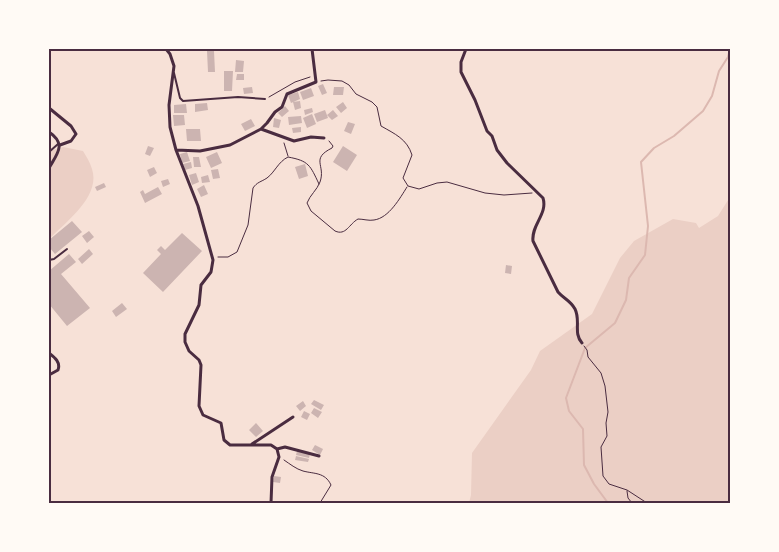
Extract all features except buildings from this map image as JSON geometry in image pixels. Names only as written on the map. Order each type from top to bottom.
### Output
[{"type":"street","points":[[166,49],[171,57],[174,73],[169,104],[169,119],[176,150],[198,206],[212,252],[213,266],[201,285],[199,305],[186,330],[185,342],[188,351],[199,360],[201,365],[198,400],[200,411],[208,418],[221,423],[224,440],[230,445],[271,445],[278,449],[285,447],[319,456]]},
{"type":"street","points":[[176,150],[200,151],[230,145],[261,129],[275,112],[282,107],[287,94],[316,82],[312,49]]},
{"type":"street","points":[[466,49],[461,62],[461,72],[487,131],[492,136],[497,150],[507,163],[544,198],[545,204],[532,234],[533,241],[558,292],[568,299],[576,311],[576,333],[582,344]]},
{"type":"street","points":[[49,108],[71,126],[76,134],[71,141],[59,144]]},
{"type":"street","points":[[261,129],[294,141],[324,138]]},
{"type":"street","points":[[49,132],[55,136],[59,144],[59,150],[49,168]]},
{"type":"street","points":[[49,352],[58,362],[59,366],[58,370],[49,375]]},
{"type":"street","points":[[251,444],[293,417]]},
{"type":"street","points":[[271,503],[272,478],[279,457],[278,449]]},
{"type":"lane","points":[[174,73],[180,98],[183,101],[238,97],[265,99]]},
{"type":"lane","points":[[49,152],[59,144]]},
{"type":"lane","points":[[49,260],[54,259],[67,249]]},
{"type":"path","points":[[265,99],[295,82],[306,80],[315,74]]},
{"type":"path","points":[[316,82],[328,80],[342,81],[349,85],[356,94],[377,107],[381,126],[403,139],[410,150],[410,160],[403,178],[408,186],[420,189],[437,183],[447,182],[485,193],[504,195],[538,192]]},
{"type":"path","points":[[282,138],[288,157]]},
{"type":"path","points":[[324,138],[333,146],[320,156],[319,185],[309,198],[308,203],[310,210],[330,228],[339,233],[346,231],[358,219],[375,220],[382,218],[396,204],[408,186]]},
{"type":"path","points":[[212,252],[218,257],[223,258],[235,255],[248,226],[253,188],[256,183],[266,179],[279,163],[288,157],[306,162],[310,166],[319,185]]},
{"type":"path","points":[[587,350],[588,357],[601,373],[606,386],[607,436],[601,447],[603,476],[609,484],[626,490],[647,503]]},
{"type":"path","points":[[279,457],[298,469],[326,476],[331,485],[320,503]]},
{"type":"path","points":[[626,490],[628,498],[632,503]]},
{"type":"shaded area","points":[[63,147],[83,151],[91,166],[93,179],[87,199],[49,239],[49,151]]},
{"type":"shaded area","points":[[730,197],[730,503],[469,503],[471,495],[472,453],[531,370],[540,351],[592,314],[620,258],[634,241],[673,219],[696,223],[699,228],[718,216]]},
{"type":"waterway","points":[[608,503],[594,484],[584,465],[583,429],[569,411],[566,398],[585,348],[615,323],[626,300],[629,278],[645,255],[648,226],[641,162],[654,148],[674,136],[703,111],[712,96],[719,71],[728,57],[730,49]]}]
